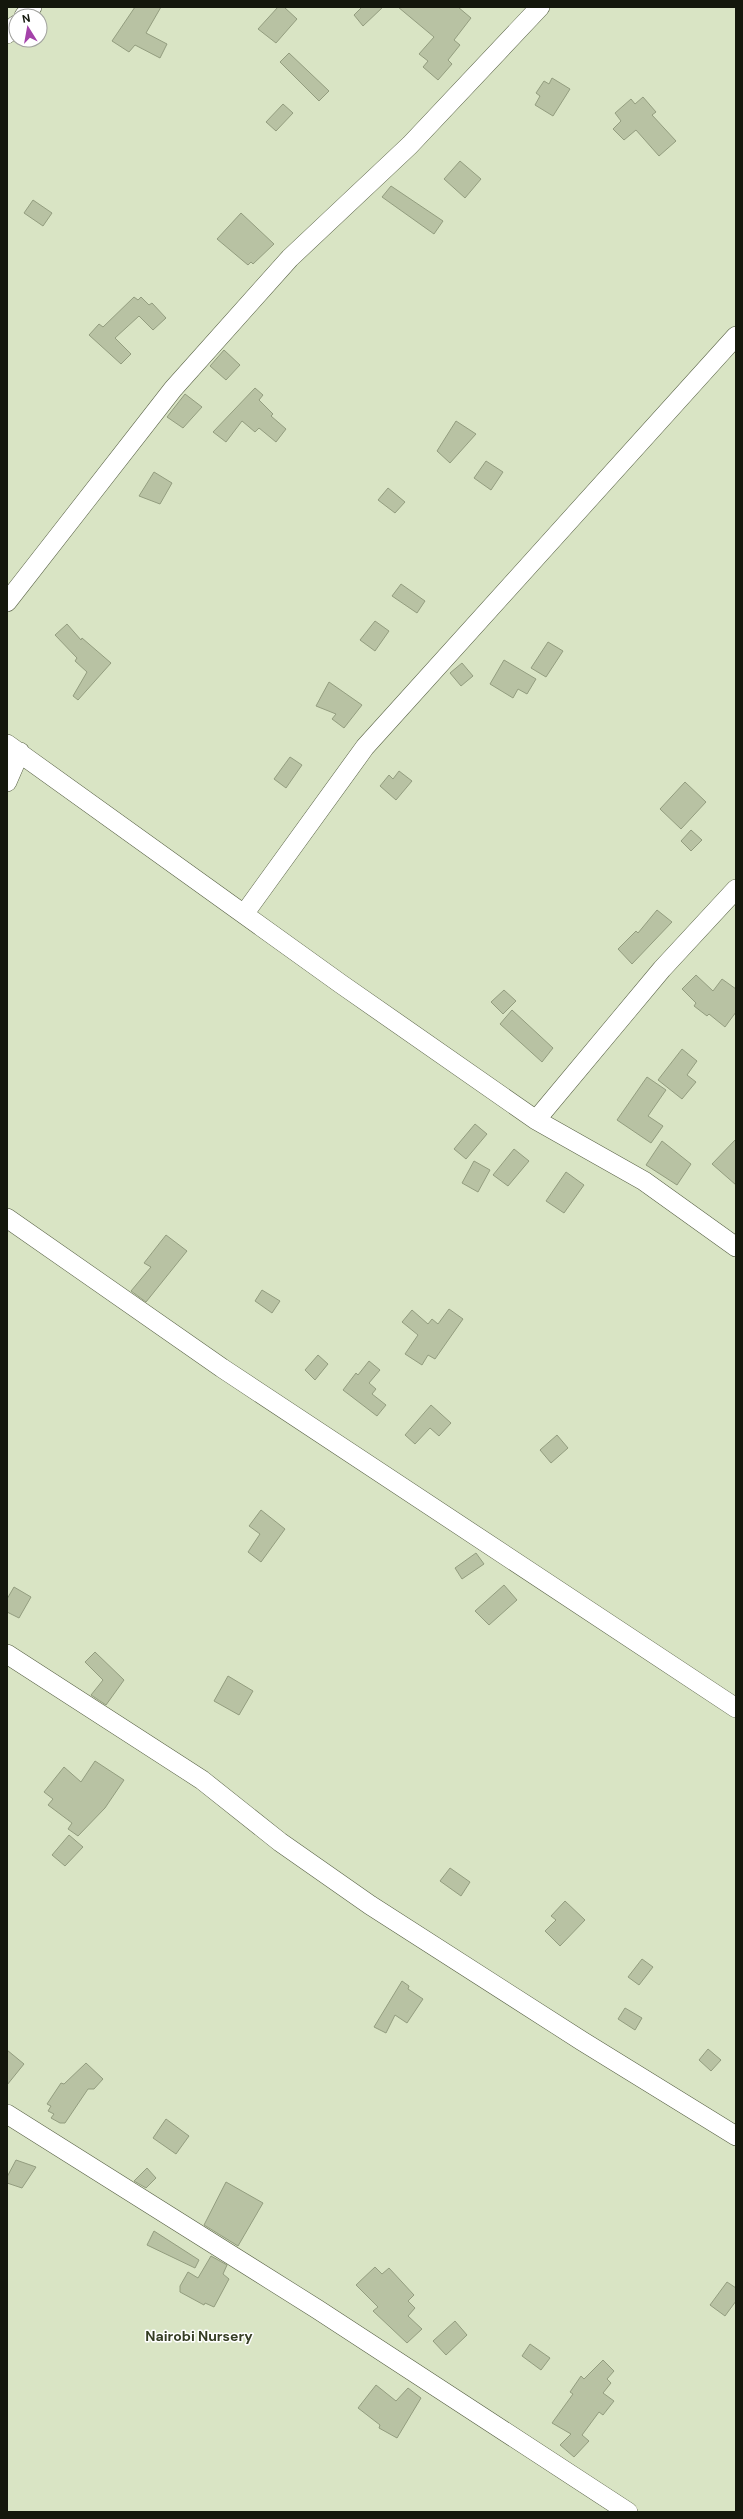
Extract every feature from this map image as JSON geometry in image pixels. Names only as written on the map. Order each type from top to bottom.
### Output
[{"type":"street","points":[[7,602],[173,389],[280,270],[410,146],[540,7]]},
{"type":"street","points":[[244,914],[365,747],[736,336]]},
{"type":"street","points":[[7,782],[13,748],[244,914],[536,1120],[644,1181],[736,1247]]},
{"type":"street","points":[[536,1120],[662,969],[736,890]]},
{"type":"street","points":[[7,1218],[222,1368],[736,1708]]},
{"type":"street","points":[[7,1654],[202,1780],[280,1842],[370,1905],[582,2041],[736,2136]]},
{"type":"street","points":[[7,2114],[317,2309],[628,2512]]},
{"type":"building","points":[[135,7],[161,7],[146,33],[167,44],[160,58],[135,45],[129,52],[112,41]]},
{"type":"building","points":[[278,7],[284,7],[297,19],[276,43],[258,29]]},
{"type":"building","points":[[362,7],[383,7],[363,26],[354,15]]},
{"type":"building","points":[[398,7],[458,7],[471,18],[454,40],[460,45],[448,60],[452,64],[438,80],[423,67],[428,61],[419,54],[434,37]]},
{"type":"building","points":[[289,53],[329,91],[319,101],[280,62]]},
{"type":"building","points":[[552,78],[570,89],[553,116],[535,105],[540,96],[536,93],[544,81],[549,84]]},
{"type":"building","points":[[643,97],[656,112],[652,115],[676,141],[659,156],[636,130],[624,140],[613,129],[621,121],[615,113],[631,99],[635,104]]},
{"type":"building","points":[[283,104],[293,113],[276,131],[266,122]]},
{"type":"building","points":[[460,161],[481,179],[465,198],[444,179]]},
{"type":"building","points":[[391,186],[443,221],[434,234],[382,197]]},
{"type":"building","points":[[33,200],[52,213],[43,226],[24,213]]},
{"type":"building","points":[[241,213],[274,244],[253,264],[251,262],[248,265],[217,239]]},
{"type":"building","points":[[134,297],[138,300],[141,297],[149,305],[152,303],[166,318],[153,330],[139,316],[115,338],[131,354],[121,364],[89,335],[99,324],[103,327]]},
{"type":"building","points":[[224,350],[240,365],[226,380],[210,366]]},
{"type":"building","points":[[255,388],[263,395],[259,400],[273,414],[271,416],[286,429],[276,442],[259,428],[255,432],[242,421],[226,442],[213,432]]},
{"type":"building","points":[[185,394],[202,407],[183,428],[167,417]]},
{"type":"building","points":[[456,421],[476,434],[450,463],[437,451]]},
{"type":"building","points":[[486,461],[503,472],[491,490],[474,478]]},
{"type":"building","points":[[154,472],[172,483],[160,504],[139,496]]},
{"type":"building","points":[[388,488],[405,502],[395,513],[378,500]]},
{"type":"building","points":[[401,584],[425,601],[417,613],[392,596]]},
{"type":"building","points":[[375,621],[389,631],[375,651],[360,640]]},
{"type":"building","points":[[67,624],[81,640],[82,638],[111,663],[78,700],[73,696],[87,672],[75,661],[77,658],[55,635]]},
{"type":"building","points":[[548,642],[563,651],[546,677],[531,668]]},
{"type":"building","points":[[504,660],[536,679],[527,694],[518,689],[513,698],[490,684]]},
{"type":"building","points":[[462,663],[473,676],[461,686],[450,673]]},
{"type":"building","points":[[329,682],[362,705],[344,728],[332,719],[336,714],[316,706]]},
{"type":"building","points":[[290,757],[302,765],[286,788],[274,779]]},
{"type":"building","points":[[399,771],[412,781],[396,800],[380,786],[389,775],[393,779]]},
{"type":"building","points":[[685,782],[706,802],[681,829],[660,809]]},
{"type":"building","points":[[691,830],[702,840],[691,851],[681,841]]},
{"type":"building","points":[[657,910],[672,922],[632,964],[618,949],[636,931],[638,933]]},
{"type":"building","points":[[696,975],[713,991],[722,979],[736,989],[736,1012],[725,1027],[709,1014],[707,1016],[694,1006],[696,1003],[682,989]]},
{"type":"building","points":[[504,990],[516,1001],[503,1014],[491,1002]]},
{"type":"building","points":[[512,1010],[553,1048],[542,1062],[500,1024]]},
{"type":"building","points":[[682,1049],[697,1061],[687,1075],[696,1082],[682,1099],[658,1080]]},
{"type":"building","points":[[647,1077],[666,1090],[648,1116],[663,1126],[651,1143],[617,1120]]},
{"type":"building","points":[[475,1124],[487,1134],[466,1159],[454,1149]]},
{"type":"building","points":[[736,1139],[736,1185],[712,1164]]},
{"type":"building","points":[[662,1141],[691,1164],[677,1185],[646,1165]]},
{"type":"building","points":[[514,1149],[529,1161],[508,1186],[493,1175]]},
{"type":"building","points":[[474,1161],[490,1170],[478,1192],[462,1183]]},
{"type":"building","points":[[566,1172],[584,1185],[564,1213],[546,1201]]},
{"type":"building","points":[[166,1235],[187,1251],[146,1302],[131,1291],[151,1267],[144,1263]]},
{"type":"building","points":[[262,1290],[280,1301],[272,1313],[255,1301]]},
{"type":"building","points":[[449,1309],[463,1319],[435,1359],[428,1355],[422,1365],[405,1354],[418,1335],[402,1322],[412,1310],[428,1324],[432,1319],[438,1324]]},
{"type":"building","points":[[318,1355],[328,1364],[315,1380],[305,1370]]},
{"type":"building","points":[[369,1361],[380,1370],[369,1383],[376,1389],[372,1394],[386,1405],[377,1416],[343,1390],[356,1373],[358,1375]]},
{"type":"building","points":[[431,1405],[451,1423],[439,1436],[430,1428],[415,1444],[405,1435]]},
{"type":"building","points":[[557,1435],[568,1448],[551,1463],[540,1450]]},
{"type":"building","points":[[261,1510],[285,1529],[261,1562],[248,1552],[260,1534],[249,1526]]},
{"type":"building","points":[[476,1553],[484,1564],[462,1579],[455,1568]]},
{"type":"building","points":[[504,1585],[517,1600],[489,1625],[475,1611]]},
{"type":"building","points":[[14,1587],[31,1597],[19,1618],[7,1612],[7,1599]]},
{"type":"building","points":[[95,1652],[124,1680],[106,1705],[91,1695],[103,1680],[85,1662]]},
{"type":"building","points":[[228,1676],[253,1691],[239,1715],[214,1701]]},
{"type":"building","points":[[95,1761],[124,1780],[105,1808],[78,1836],[68,1829],[72,1823],[48,1805],[53,1799],[44,1792],[64,1767],[81,1782]]},
{"type":"building","points":[[69,1835],[83,1847],[65,1866],[52,1855]]},
{"type":"building","points":[[450,1868],[470,1882],[461,1896],[440,1881]]},
{"type":"building","points":[[565,1901],[585,1920],[560,1946],[545,1931],[556,1920],[551,1916]]},
{"type":"building","points":[[642,1959],[653,1967],[639,1985],[628,1977]]},
{"type":"building","points":[[402,1981],[409,1986],[408,1989],[423,1999],[407,2023],[395,2015],[386,2033],[374,2027]]},
{"type":"building","points":[[625,2008],[642,2018],[635,2030],[618,2019]]},
{"type":"building","points":[[708,2049],[721,2060],[711,2071],[699,2060]]},
{"type":"building","points":[[7,2050],[24,2064],[7,2085]]},
{"type":"building","points":[[86,2063],[103,2079],[94,2089],[88,2089],[65,2123],[60,2123],[51,2118],[54,2114],[48,2111],[51,2106],[47,2104],[61,2083],[64,2084]]},
{"type":"building","points":[[166,2119],[189,2136],[176,2154],[153,2138]]},
{"type":"building","points":[[16,2160],[36,2167],[22,2188],[7,2183],[7,2177]]},
{"type":"building","points":[[147,2168],[156,2178],[146,2188],[134,2181]]},
{"type":"building","points":[[226,2182],[263,2203],[238,2246],[204,2225]]},
{"type":"building","points":[[154,2231],[199,2260],[195,2268],[147,2245]]},
{"type":"building","points":[[211,2256],[227,2265],[223,2274],[229,2279],[214,2307],[205,2303],[204,2305],[180,2292],[180,2286],[188,2272],[198,2278]]},
{"type":"building","points":[[375,2267],[382,2274],[389,2268],[414,2295],[408,2301],[415,2308],[408,2316],[422,2329],[407,2343],[373,2311],[378,2307],[356,2285]]},
{"type":"building","points":[[727,2282],[736,2288],[736,2301],[725,2316],[710,2305]]},
{"type":"building","points":[[455,2321],[467,2335],[446,2355],[433,2341]]},
{"type":"building","points":[[530,2344],[550,2358],[541,2370],[522,2356]]},
{"type":"building","points":[[603,2360],[614,2371],[607,2379],[611,2383],[603,2393],[614,2401],[603,2415],[599,2412],[582,2435],[589,2441],[574,2457],[560,2445],[571,2434],[552,2423],[573,2394],[570,2392],[581,2376],[584,2379]]},
{"type":"building","points":[[376,2385],[396,2401],[408,2388],[421,2398],[397,2438],[379,2428],[380,2425],[358,2408]]},
{"type":"district","name":"Nairobi Nursery","points":[[199,2336]]}]
